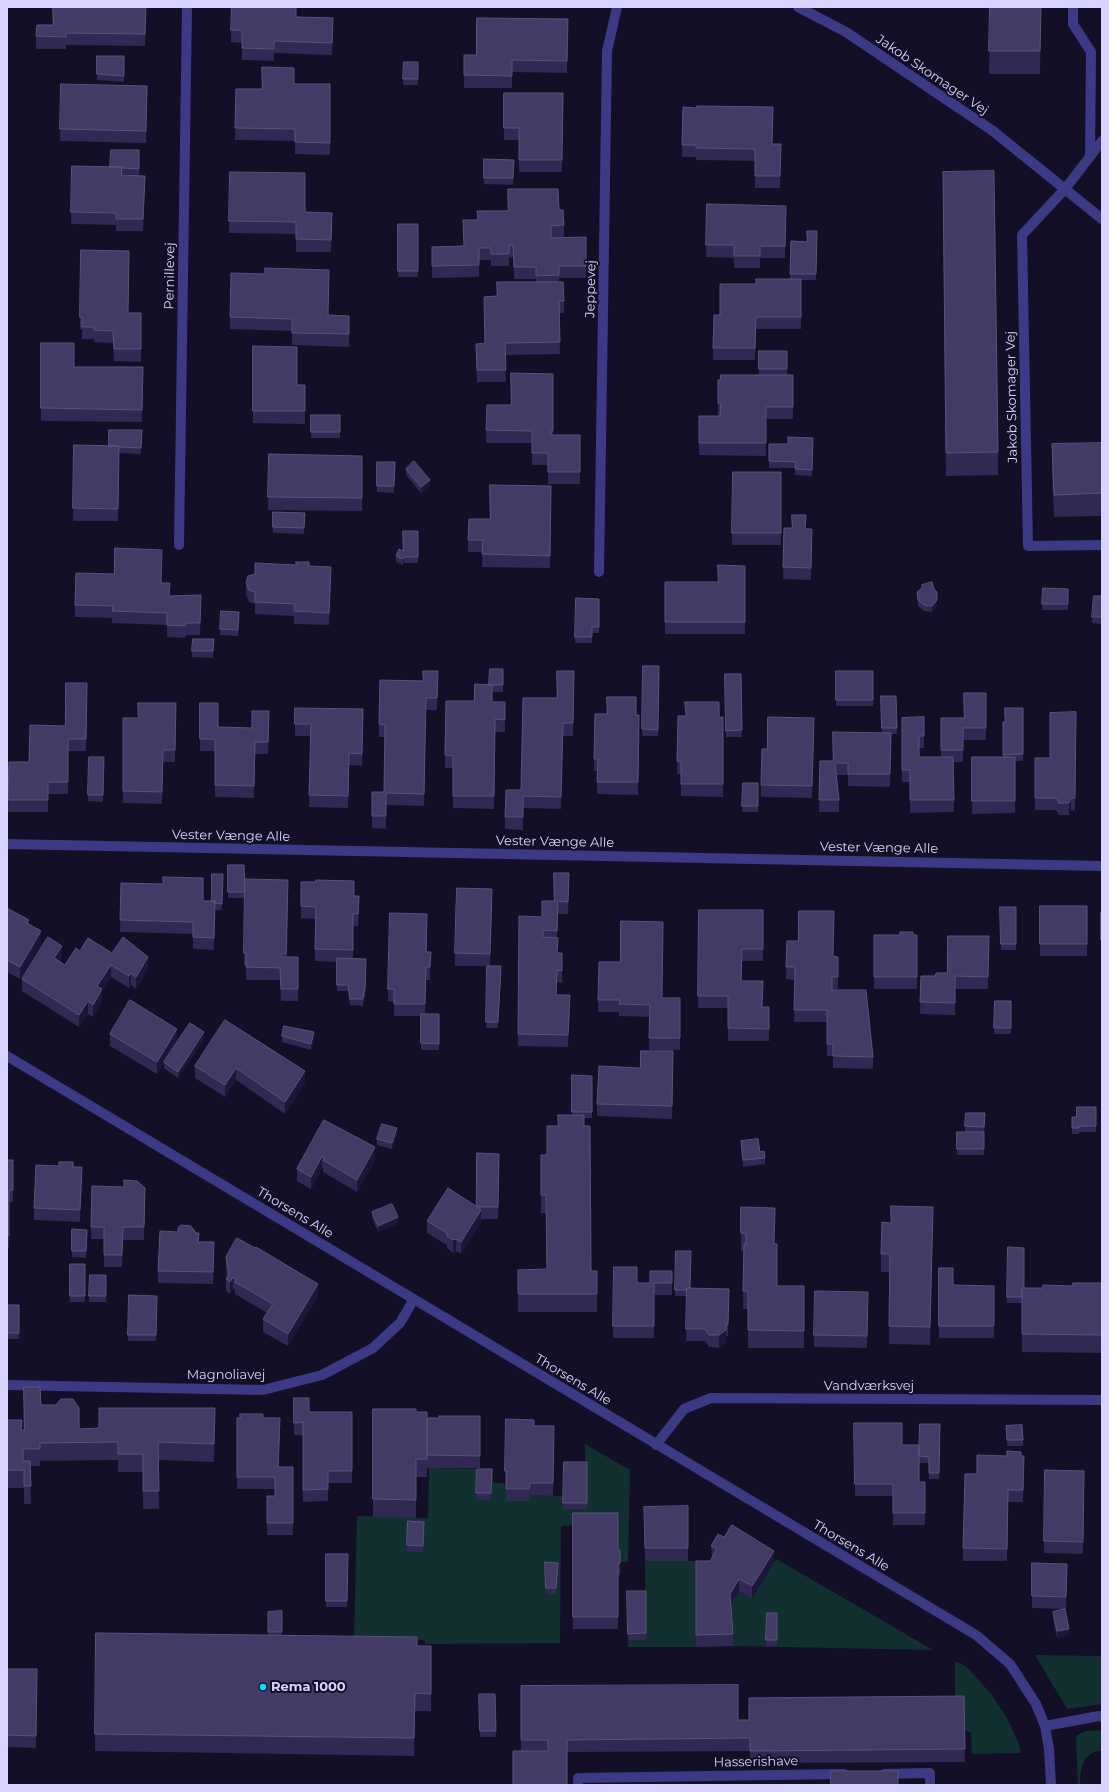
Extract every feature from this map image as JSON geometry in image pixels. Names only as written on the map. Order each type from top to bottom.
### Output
[{"type":"street","name":"Pernillevej","points":[[179,545],[187,7]]},
{"type":"street","name":"Jeppevej","points":[[599,572],[608,51],[617,7]]},
{"type":"street","name":"Jakob Skomager Vej","points":[[798,7],[846,32],[993,131],[1102,219]]},
{"type":"street","points":[[1073,7],[1073,24],[1091,52],[1090,156]]},
{"type":"street","name":"Jakob Skomager Vej","points":[[1102,141],[1065,189],[1022,235],[1028,546],[1102,545]]},
{"type":"street","name":"Vester Vænge Alle","points":[[7,844],[1102,866]]},
{"type":"street","name":"Thorsens Alle","points":[[7,1056],[976,1635],[1010,1664],[1036,1704],[1045,1726],[1049,1749],[1051,1785]]},
{"type":"street","name":"Magnoliavej","points":[[7,1385],[263,1390],[322,1375],[373,1348],[400,1323],[414,1299]]},
{"type":"street","name":"Vandværksvej","points":[[656,1445],[684,1409],[711,1398],[1102,1400]]},
{"type":"street","points":[[1045,1726],[1099,1716],[1102,1717]]},
{"type":"street","points":[[875,1774],[930,1773],[930,1785]]},
{"type":"street","name":"Hasserishave","points":[[578,1785],[578,1778],[852,1774]]},
{"type":"green space","points":[[585,1444],[630,1470],[628,1562],[618,1562],[573,1525],[561,1526],[560,1643],[425,1644],[424,1640],[354,1641],[357,1516],[428,1518],[429,1468],[493,1469],[493,1483],[507,1483],[530,1495],[563,1496],[564,1509],[587,1509]]},
{"type":"green space","points":[[776,1559],[933,1650],[733,1646],[730,1606],[739,1591],[752,1598]]},
{"type":"green space","points":[[645,1561],[696,1561],[696,1647],[628,1647],[628,1640],[646,1639]]},
{"type":"green space","points":[[1035,1655],[1102,1656],[1102,1704],[1067,1709]]},
{"type":"green space","points":[[955,1661],[967,1667],[991,1694],[1007,1718],[1018,1741],[1021,1753],[972,1754],[971,1732],[965,1731],[964,1708],[955,1708]]},
{"type":"green space","points":[[1102,1730],[1102,1751],[1091,1754],[1084,1762],[1080,1785],[1078,1785],[1076,1736],[1086,1731]]},
{"type":"building","points":[[53,7],[146,7],[145,34],[66,33],[66,37],[36,36],[37,25],[53,25]]},
{"type":"building","points":[[232,7],[296,7],[296,17],[333,18],[332,43],[274,41],[274,49],[242,48],[242,30],[231,30]]},
{"type":"building","points":[[990,7],[1041,7],[1040,51],[989,51]]},
{"type":"building","points":[[477,18],[568,19],[567,61],[512,60],[512,76],[464,75],[464,55],[476,55]]},
{"type":"building","points":[[97,56],[124,56],[124,76],[97,74]]},
{"type":"building","points":[[404,62],[418,62],[418,79],[403,79]]},
{"type":"building","points":[[262,67],[294,68],[294,84],[330,84],[330,143],[295,142],[295,129],[235,128],[236,89],[262,89]]},
{"type":"building","points":[[61,84],[147,86],[146,131],[60,129]]},
{"type":"building","points":[[504,93],[563,93],[562,160],[519,160],[519,128],[504,128]]},
{"type":"building","points":[[697,106],[773,107],[772,144],[781,144],[780,176],[755,176],[755,149],[696,148],[696,145],[682,145],[683,107],[697,108]]},
{"type":"building","points":[[111,150],[139,150],[139,169],[110,167]]},
{"type":"building","points":[[484,159],[514,160],[513,178],[484,178]]},
{"type":"building","points":[[72,166],[122,167],[121,175],[145,176],[143,219],[116,219],[116,213],[71,212]]},
{"type":"building","points":[[994,171],[998,452],[946,453],[943,172]]},
{"type":"building","points":[[230,172],[305,173],[305,212],[332,213],[331,240],[296,239],[296,222],[229,221]]},
{"type":"building","points":[[508,189],[558,189],[559,210],[563,210],[564,225],[551,226],[551,238],[586,237],[586,266],[559,266],[559,275],[536,276],[536,267],[514,267],[513,245],[509,245],[509,254],[491,254],[491,248],[479,248],[479,265],[432,266],[432,247],[464,246],[463,220],[478,220],[477,211],[508,211]]},
{"type":"building","points":[[707,204],[786,206],[785,246],[760,246],[760,256],[734,256],[734,245],[706,245]]},
{"type":"building","points":[[398,224],[418,224],[418,271],[398,271]]},
{"type":"building","points":[[807,231],[817,231],[816,274],[790,274],[791,241],[807,242]]},
{"type":"building","points":[[81,250],[129,251],[128,313],[141,313],[141,349],[114,349],[113,331],[94,330],[94,327],[82,327],[82,317],[80,317]]},
{"type":"building","points":[[265,268],[329,270],[328,315],[349,316],[349,334],[292,333],[292,319],[230,317],[231,273],[265,274]]},
{"type":"building","points":[[756,279],[801,279],[801,317],[756,317],[755,348],[713,348],[714,315],[720,315],[720,284],[756,284]]},
{"type":"building","points":[[497,282],[563,282],[564,301],[559,301],[560,342],[505,343],[506,370],[477,370],[476,344],[485,343],[484,297],[497,296]]},
{"type":"building","points":[[41,343],[74,343],[74,367],[143,367],[142,410],[41,408]]},
{"type":"building","points":[[253,346],[297,347],[297,385],[305,385],[305,411],[253,411]]},
{"type":"building","points":[[759,351],[787,351],[787,369],[759,369]]},
{"type":"building","points":[[511,373],[553,374],[553,431],[551,431],[551,435],[580,435],[580,472],[548,472],[548,453],[532,453],[532,431],[486,430],[487,405],[511,405]]},
{"type":"building","points":[[721,375],[793,375],[793,407],[766,407],[766,443],[699,443],[699,416],[720,416],[721,403],[718,403],[718,380],[720,380]]},
{"type":"building","points":[[311,415],[340,415],[340,432],[311,432]]},
{"type":"building","points":[[109,430],[142,430],[141,448],[109,446]]},
{"type":"building","points":[[788,437],[813,438],[812,470],[795,469],[796,462],[769,461],[769,444],[788,444]]},
{"type":"building","points":[[1102,443],[1102,493],[1054,495],[1052,444]]},
{"type":"building","points":[[74,445],[119,446],[118,509],[73,508]]},
{"type":"building","points":[[269,454],[362,456],[362,498],[268,497]]},
{"type":"building","points":[[414,461],[430,480],[421,487],[406,469]]},
{"type":"building","points":[[377,462],[395,462],[394,486],[377,486]]},
{"type":"building","points":[[733,472],[781,472],[781,533],[732,533]]},
{"type":"building","points":[[490,485],[551,486],[550,556],[482,554],[483,540],[468,540],[469,519],[490,519]]},
{"type":"building","points":[[273,512],[305,513],[304,528],[273,527]]},
{"type":"building","points":[[792,515],[806,515],[805,529],[812,529],[811,568],[783,567],[784,528],[792,528]]},
{"type":"building","points":[[403,531],[418,531],[418,557],[404,557],[403,559],[396,556],[399,549],[403,551]]},
{"type":"building","points":[[115,548],[162,550],[161,583],[170,583],[169,596],[201,595],[200,623],[186,623],[185,626],[167,625],[167,613],[112,611],[113,606],[75,605],[76,573],[114,574]]},
{"type":"building","points":[[296,562],[309,562],[309,566],[331,567],[329,613],[294,611],[295,604],[255,602],[255,592],[249,590],[246,583],[248,576],[255,574],[255,563],[296,565]]},
{"type":"building","points":[[718,565],[745,566],[745,622],[665,622],[665,582],[718,582]]},
{"type":"building","points":[[932,582],[934,589],[937,592],[937,600],[932,606],[924,605],[918,600],[917,592],[922,588],[922,585]]},
{"type":"building","points":[[1043,588],[1068,589],[1068,604],[1042,604]]},
{"type":"building","points":[[1094,596],[1102,596],[1102,617],[1092,617]]},
{"type":"building","points":[[576,598],[599,599],[599,627],[592,627],[592,637],[575,637]]},
{"type":"building","points":[[221,611],[239,612],[238,630],[220,629]]},
{"type":"building","points":[[193,639],[214,639],[213,651],[192,651]]},
{"type":"building","points":[[643,666],[659,666],[658,730],[642,729]]},
{"type":"building","points":[[490,669],[503,669],[503,685],[489,685]]},
{"type":"building","points":[[423,671],[438,671],[437,698],[426,698],[424,794],[386,793],[386,816],[372,816],[372,792],[384,792],[385,725],[379,724],[380,680],[423,681]]},
{"type":"building","points":[[557,671],[574,671],[573,723],[563,723],[561,797],[523,796],[523,817],[505,817],[506,790],[521,790],[523,698],[557,698]]},
{"type":"building","points":[[836,671],[873,671],[873,700],[836,700]]},
{"type":"building","points":[[725,674],[741,674],[742,730],[726,731]]},
{"type":"building","points":[[66,683],[87,683],[86,739],[68,739],[68,782],[48,782],[48,800],[8,800],[9,762],[29,762],[30,725],[65,726]]},
{"type":"building","points":[[475,684],[492,685],[492,702],[505,702],[505,720],[495,719],[494,796],[453,796],[453,756],[445,755],[446,701],[474,701]]},
{"type":"building","points":[[964,693],[986,693],[986,728],[963,728],[963,750],[941,750],[941,718],[964,718]]},
{"type":"building","points":[[881,696],[896,696],[897,728],[882,728]]},
{"type":"building","points":[[607,697],[636,697],[636,715],[639,715],[638,782],[597,782],[598,759],[594,759],[595,714],[607,714]]},
{"type":"building","points":[[685,702],[719,702],[719,717],[723,717],[723,784],[681,784],[681,762],[677,761],[678,716],[686,716]]},
{"type":"building","points":[[138,703],[176,703],[175,750],[163,750],[162,792],[123,791],[123,718],[138,718]]},
{"type":"building","points":[[200,703],[218,703],[218,727],[252,728],[252,711],[269,711],[268,742],[255,742],[254,786],[215,785],[215,739],[200,739]]},
{"type":"building","points":[[295,708],[363,709],[362,754],[349,753],[348,796],[309,795],[311,724],[295,724]]},
{"type":"building","points":[[1005,708],[1023,708],[1023,754],[1003,755],[1003,722],[1005,722]]},
{"type":"building","points":[[1076,712],[1075,798],[1071,798],[1069,803],[1059,803],[1056,798],[1035,798],[1035,758],[1050,758],[1050,713]]},
{"type":"building","points":[[768,717],[814,718],[812,786],[761,785],[762,749],[767,749]]},
{"type":"building","points":[[924,717],[924,736],[919,736],[919,757],[953,757],[954,800],[910,800],[910,770],[902,770],[902,718]]},
{"type":"building","points":[[833,732],[891,733],[890,774],[848,774],[848,763],[835,763],[839,800],[819,800],[820,761],[833,761]]},
{"type":"building","points":[[89,757],[104,757],[103,795],[88,795]]},
{"type":"building","points":[[972,757],[1015,757],[1015,801],[972,801]]},
{"type":"building","points":[[743,783],[758,783],[758,806],[742,806]]},
{"type":"building","points":[[228,865],[244,865],[245,892],[228,892]]},
{"type":"building","points":[[554,873],[569,873],[568,902],[558,901],[557,931],[543,930],[543,937],[558,938],[557,953],[562,953],[562,971],[557,970],[556,995],[570,995],[568,1035],[518,1034],[519,916],[542,917],[542,901],[554,901]]},
{"type":"building","points":[[212,874],[223,874],[222,904],[212,901]]},
{"type":"building","points":[[163,877],[203,878],[203,901],[215,901],[214,938],[193,937],[193,922],[120,920],[121,883],[163,884]]},
{"type":"building","points":[[245,879],[288,880],[286,954],[280,954],[281,957],[298,957],[298,989],[281,989],[280,968],[246,967],[246,953],[244,953]]},
{"type":"building","points":[[316,880],[354,881],[354,896],[359,896],[358,914],[353,914],[353,950],[315,949],[316,907],[301,906],[301,882],[316,882]]},
{"type":"building","points":[[457,888],[492,889],[490,954],[455,953]]},
{"type":"building","points":[[1040,906],[1087,906],[1087,944],[1040,944]]},
{"type":"building","points":[[1000,907],[1016,907],[1016,944],[1001,944]]},
{"type":"building","points":[[7,908],[29,920],[27,923],[41,931],[20,967],[7,960]]},
{"type":"building","points":[[699,910],[763,910],[763,949],[742,949],[741,981],[763,981],[762,1007],[769,1007],[769,1029],[728,1028],[728,996],[698,996]]},
{"type":"building","points":[[799,911],[834,911],[833,956],[838,957],[838,977],[832,977],[832,990],[866,990],[873,1057],[833,1056],[833,1044],[827,1044],[827,1010],[794,1010],[795,967],[786,967],[787,941],[798,941]]},
{"type":"building","points":[[1102,912],[1102,940],[1101,940]]},
{"type":"building","points":[[390,913],[427,914],[426,952],[431,952],[430,967],[426,967],[425,1004],[394,1004],[394,989],[388,989]]},
{"type":"building","points":[[621,921],[663,922],[662,998],[680,998],[680,1038],[649,1038],[650,1005],[619,1004],[620,1000],[598,1000],[599,962],[620,962]]},
{"type":"building","points":[[900,932],[913,932],[913,935],[917,935],[917,977],[874,977],[874,935],[900,935]]},
{"type":"building","points":[[948,936],[989,936],[988,977],[955,976],[955,1003],[920,1002],[921,976],[935,976],[936,973],[947,973]]},
{"type":"building","points":[[48,937],[62,946],[54,958],[65,965],[76,948],[80,951],[88,938],[112,953],[123,937],[148,957],[136,977],[131,973],[129,976],[111,965],[97,986],[102,989],[93,1005],[88,1001],[79,1015],[22,979]]},
{"type":"building","points":[[337,958],[366,959],[365,991],[363,999],[350,999],[348,985],[337,985]]},
{"type":"building","points":[[487,966],[501,966],[498,1022],[486,1022]]},
{"type":"building","points":[[130,1000],[177,1029],[157,1062],[110,1034]]},
{"type":"building","points":[[995,1001],[1011,1001],[1011,1028],[994,1028]]},
{"type":"building","points":[[421,1014],[439,1014],[439,1044],[421,1043]]},
{"type":"building","points":[[225,1020],[305,1071],[285,1102],[236,1068],[225,1085],[195,1066]]},
{"type":"building","points":[[190,1023],[204,1032],[178,1072],[164,1062]]},
{"type":"building","points":[[284,1026],[314,1032],[311,1044],[282,1036]]},
{"type":"building","points":[[641,1051],[673,1051],[672,1106],[597,1104],[599,1066],[640,1068]]},
{"type":"building","points":[[572,1075],[592,1076],[592,1112],[572,1112]]},
{"type":"building","points":[[1077,1107],[1096,1107],[1096,1126],[1079,1126],[1079,1128],[1072,1128],[1072,1117],[1076,1117]]},
{"type":"building","points":[[966,1113],[985,1113],[984,1127],[965,1126]]},
{"type":"building","points":[[558,1115],[584,1115],[584,1126],[590,1126],[591,1271],[597,1271],[597,1294],[518,1294],[518,1270],[547,1269],[546,1195],[541,1195],[541,1155],[547,1155],[547,1126],[558,1126]]},
{"type":"building","points":[[324,1120],[375,1147],[357,1180],[323,1160],[325,1158],[322,1156],[311,1177],[297,1169]]},
{"type":"building","points":[[382,1124],[397,1128],[392,1143],[377,1139]]},
{"type":"building","points":[[957,1132],[984,1132],[984,1149],[957,1149]]},
{"type":"building","points":[[758,1139],[760,1152],[764,1151],[765,1158],[743,1160],[741,1141]]},
{"type":"building","points":[[477,1153],[499,1154],[498,1207],[477,1207],[481,1210],[461,1242],[456,1239],[453,1240],[447,1236],[447,1233],[427,1221],[448,1188],[476,1206]]},
{"type":"building","points":[[7,1160],[13,1160],[13,1190],[9,1190],[9,1236],[7,1236]]},
{"type":"building","points":[[59,1162],[73,1162],[73,1167],[82,1167],[80,1210],[34,1208],[36,1165],[59,1166]]},
{"type":"building","points":[[124,1180],[137,1181],[145,1188],[144,1227],[123,1227],[122,1255],[104,1255],[104,1227],[91,1227],[92,1186],[124,1187]]},
{"type":"building","points":[[392,1204],[398,1217],[378,1226],[372,1212]]},
{"type":"building","points":[[891,1206],[933,1207],[930,1327],[889,1326],[890,1254],[881,1254],[882,1222],[891,1223]]},
{"type":"building","points":[[741,1207],[775,1208],[774,1244],[777,1244],[777,1286],[804,1286],[804,1331],[748,1330],[748,1291],[743,1291],[744,1244],[746,1244],[746,1234],[741,1233]]},
{"type":"building","points":[[181,1225],[191,1226],[196,1233],[199,1233],[198,1242],[214,1242],[213,1272],[158,1271],[160,1231],[178,1232],[178,1228]]},
{"type":"building","points":[[72,1229],[87,1230],[86,1251],[72,1251]]},
{"type":"building","points":[[237,1238],[255,1248],[256,1247],[318,1284],[288,1334],[263,1319],[273,1304],[235,1282],[236,1279],[233,1277],[230,1282],[226,1279],[229,1274],[226,1257]]},
{"type":"building","points":[[1008,1247],[1024,1248],[1024,1288],[1022,1288],[1022,1297],[1007,1297]]},
{"type":"building","points":[[676,1251],[691,1251],[690,1288],[687,1288],[687,1290],[675,1290]]},
{"type":"building","points":[[70,1264],[85,1264],[85,1296],[70,1296]]},
{"type":"building","points":[[614,1267],[637,1267],[637,1283],[650,1283],[650,1271],[672,1271],[672,1283],[654,1283],[654,1326],[613,1326]]},
{"type":"building","points":[[939,1268],[953,1268],[953,1285],[994,1286],[994,1326],[939,1326]]},
{"type":"building","points":[[90,1275],[106,1275],[106,1296],[89,1296]]},
{"type":"building","points":[[1073,1283],[1102,1283],[1102,1335],[1022,1334],[1022,1288],[1043,1288],[1043,1285],[1073,1286]]},
{"type":"building","points":[[687,1288],[729,1289],[728,1324],[726,1324],[726,1330],[719,1335],[709,1335],[705,1329],[686,1329]]},
{"type":"building","points":[[815,1291],[868,1292],[867,1336],[814,1335]]},
{"type":"building","points":[[129,1295],[157,1296],[156,1335],[128,1335]]},
{"type":"building","points":[[7,1305],[19,1305],[19,1333],[7,1333]]},
{"type":"building","points":[[24,1387],[40,1387],[41,1405],[56,1405],[61,1399],[73,1399],[79,1408],[79,1429],[99,1428],[99,1408],[215,1408],[214,1444],[158,1442],[159,1491],[143,1491],[143,1454],[118,1454],[118,1442],[40,1443],[40,1449],[23,1449],[23,1461],[30,1461],[31,1486],[24,1486],[24,1470],[7,1470],[7,1420],[22,1420],[21,1430],[24,1430]]},
{"type":"building","points":[[294,1398],[309,1398],[309,1412],[352,1412],[352,1471],[328,1471],[328,1489],[303,1490],[303,1422],[294,1423]]},
{"type":"building","points":[[373,1409],[416,1409],[416,1412],[427,1412],[427,1459],[416,1459],[416,1500],[373,1499]]},
{"type":"building","points":[[240,1414],[263,1414],[263,1418],[280,1418],[278,1467],[293,1467],[293,1523],[267,1523],[267,1496],[275,1496],[275,1477],[237,1477],[237,1418],[240,1418]]},
{"type":"building","points":[[439,1416],[480,1416],[480,1456],[427,1455],[427,1418],[440,1418]]},
{"type":"building","points":[[506,1419],[534,1420],[534,1426],[554,1426],[553,1483],[530,1483],[529,1489],[506,1489]]},
{"type":"building","points":[[854,1423],[902,1423],[902,1445],[919,1445],[919,1482],[925,1482],[925,1513],[893,1513],[893,1484],[855,1484]]},
{"type":"building","points":[[920,1424],[940,1424],[939,1473],[929,1473],[929,1457],[919,1456]]},
{"type":"building","points":[[1022,1425],[1023,1440],[1007,1440],[1006,1426]]},
{"type":"building","points":[[1007,1451],[1021,1452],[1021,1456],[1024,1456],[1023,1490],[1008,1490],[1007,1549],[963,1548],[965,1474],[977,1474],[977,1455],[1007,1456]]},
{"type":"building","points":[[564,1462],[587,1462],[587,1503],[563,1503]]},
{"type":"building","points":[[477,1469],[492,1469],[491,1493],[476,1493]]},
{"type":"building","points":[[1045,1470],[1084,1471],[1083,1542],[1044,1541]]},
{"type":"building","points":[[688,1506],[688,1548],[645,1548],[644,1507]]},
{"type":"building","points":[[573,1513],[618,1513],[618,1550],[620,1550],[620,1563],[618,1563],[618,1617],[573,1617]]},
{"type":"building","points":[[408,1521],[424,1522],[423,1546],[407,1545]]},
{"type":"building","points":[[732,1525],[774,1551],[752,1586],[739,1579],[730,1594],[733,1634],[696,1635],[696,1561],[710,1561],[717,1549],[711,1546],[718,1534],[724,1537]]},
{"type":"building","points":[[326,1554],[348,1554],[347,1601],[326,1601]]},
{"type":"building","points":[[545,1562],[558,1563],[556,1588],[546,1588]]},
{"type":"building","points":[[1032,1563],[1067,1564],[1066,1597],[1032,1596]]},
{"type":"building","points":[[627,1591],[646,1591],[646,1633],[628,1634]]},
{"type":"building","points":[[1065,1609],[1069,1629],[1057,1631],[1053,1612]]},
{"type":"building","points":[[282,1611],[282,1632],[268,1632],[268,1612]]},
{"type":"building","points":[[767,1613],[777,1613],[777,1640],[766,1640]]},
{"type":"building","name":"Rema 1000","points":[[96,1633],[417,1637],[417,1646],[431,1646],[431,1694],[415,1693],[414,1738],[95,1734]]},
{"type":"building","points":[[7,1669],[37,1669],[36,1736],[7,1735]]},
{"type":"building","points":[[738,1685],[738,1720],[749,1720],[749,1698],[964,1696],[965,1749],[750,1751],[750,1738],[567,1740],[567,1785],[513,1785],[513,1751],[548,1751],[548,1740],[521,1740],[521,1686]]},
{"type":"building","points":[[479,1694],[495,1694],[496,1731],[480,1731]]},
{"type":"building","points":[[831,1771],[898,1771],[898,1785],[831,1785]]},
{"type":"place","name":"Rema 1000","points":[[263,1687]]}]
